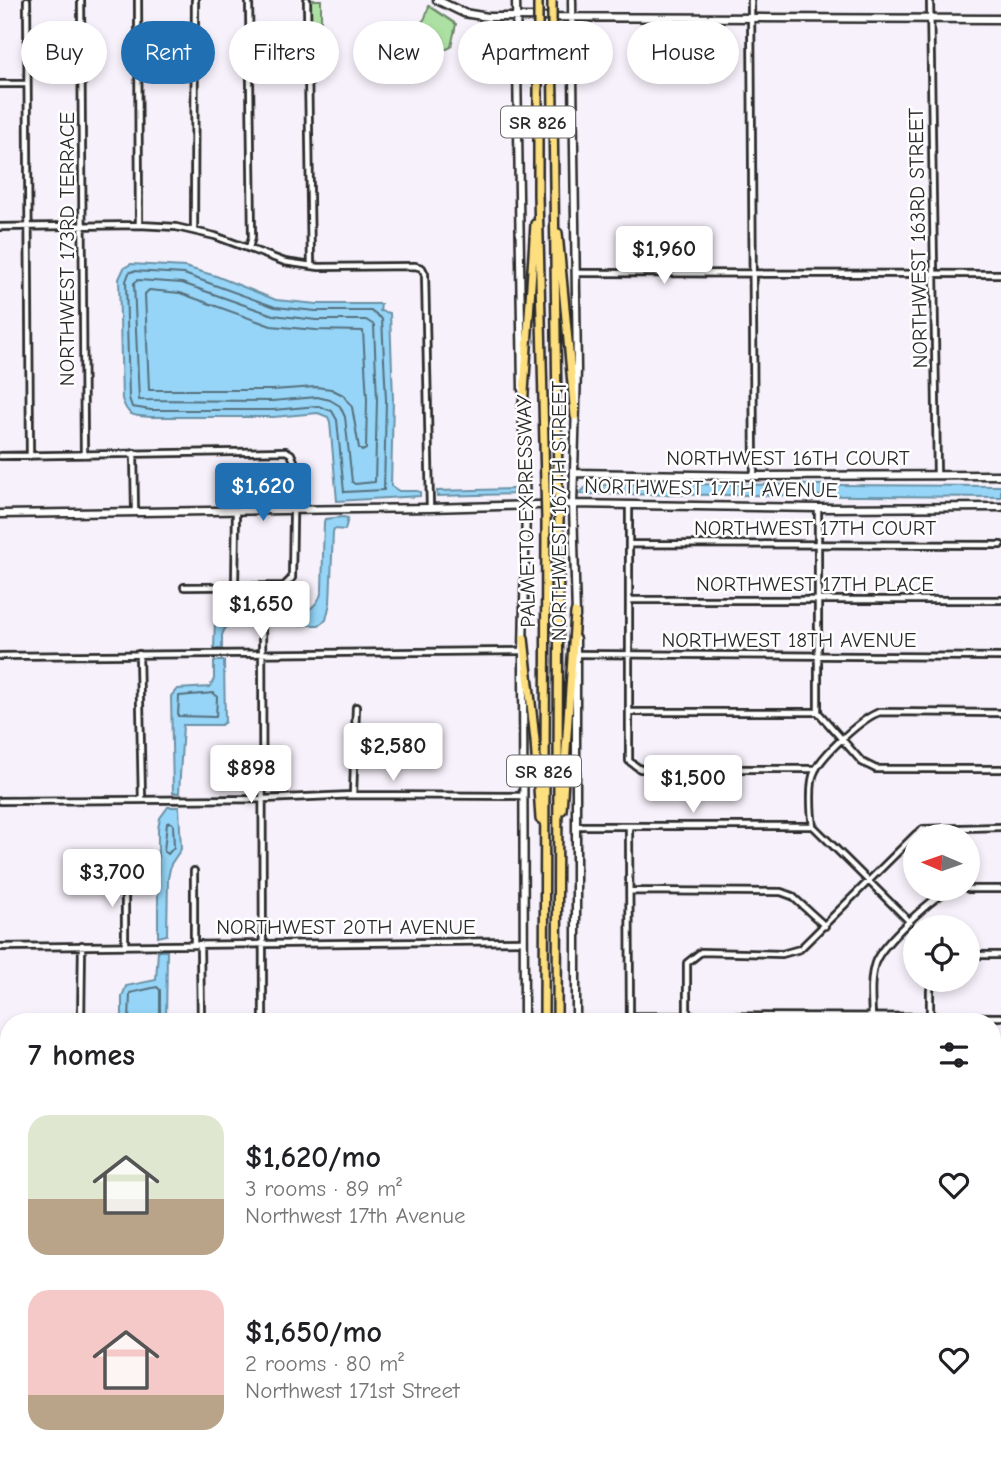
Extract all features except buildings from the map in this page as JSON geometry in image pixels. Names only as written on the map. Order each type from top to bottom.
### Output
[{"type":"highway","name":"PALMETTO EXPRESSWAY","points":[[538,1],[538,195],[546,520],[544,1013]]},
{"type":"highway","name":"PALMETTO EXPRESSWAY","points":[[552,1],[559,519],[557,1013]]},
{"type":"highway","points":[[523,408],[538,195]]},
{"type":"highway","points":[[555,220],[561,244],[575,416]]},
{"type":"highway","points":[[558,838],[564,794],[575,613]]},
{"type":"highway","points":[[524,638],[535,740],[544,882]]},
{"type":"street","points":[[27,0],[27,21]]},
{"type":"street","name":"NORTHWEST 173RD TERRACE","points":[[81,0],[84,455]]},
{"type":"street","points":[[138,0],[139,225]]},
{"type":"street","points":[[194,230],[195,0]]},
{"type":"street","points":[[249,0],[249,248]]},
{"type":"street","points":[[307,0],[311,266]]},
{"type":"street","points":[[437,0],[480,17],[1001,19]]},
{"type":"street","name":"NORTHWEST 167TH STREET","points":[[516,0],[526,505],[523,651],[524,1013]]},
{"type":"street","name":"NORTHWEST 167TH STREET","points":[[572,0],[577,370],[573,504],[576,654],[576,1013]]},
{"type":"street","points":[[751,0],[754,476]]},
{"type":"street","name":"NORTHWEST 163RD STREET","points":[[930,0],[937,476]]},
{"type":"street","points":[[0,84],[21,84]]},
{"type":"street","points":[[26,84],[30,456]]},
{"type":"street","points":[[0,227],[139,225],[194,230],[285,262],[311,266],[422,268],[425,274],[430,508]]},
{"type":"street","points":[[575,273],[1001,274]]},
{"type":"street","points":[[0,456],[286,451],[291,454],[294,461],[295,509],[292,578],[289,583],[284,586],[262,587],[184,587]]},
{"type":"street","points":[[134,453],[135,511]]},
{"type":"street","name":"NORTHWEST 16TH COURT","points":[[574,473],[754,476],[1001,475]]},
{"type":"street","name":"NORTHWEST 17TH AVENUE","points":[[0,514],[573,504],[818,508],[1001,507]]},
{"type":"street","points":[[629,505],[629,761],[640,769],[815,769]]},
{"type":"street","points":[[818,508],[818,712],[862,762],[876,769],[1001,769]]},
{"type":"street","points":[[234,587],[236,510]]},
{"type":"street","name":"NORTHWEST 17TH COURT","points":[[629,544],[1001,545]]},
{"type":"street","points":[[262,587],[263,1013]]},
{"type":"street","name":"NORTHWEST 17TH PLACE","points":[[629,600],[1001,600]]},
{"type":"street","points":[[0,656],[523,651]]},
{"type":"street","points":[[139,654],[142,800]]},
{"type":"street","name":"NORTHWEST 18TH AVENUE","points":[[576,654],[1001,657]]},
{"type":"street","points":[[354,795],[356,707]]},
{"type":"street","points":[[629,712],[818,712]]},
{"type":"street","points":[[903,915],[813,826],[812,778],[815,769],[863,720],[880,712],[1001,713]]},
{"type":"street","points":[[0,801],[263,799],[354,795],[524,796]]},
{"type":"street","points":[[576,827],[813,826]]},
{"type":"street","points":[[687,1013],[687,963],[702,952],[789,953],[800,949],[923,829],[1001,827]]},
{"type":"street","points":[[629,828],[630,1013]]},
{"type":"street","points":[[194,872],[201,1013]]},
{"type":"street","points":[[125,873],[125,945]]},
{"type":"street","points":[[980,889],[1001,889]]},
{"type":"street","points":[[630,891],[782,892],[792,896],[825,926]]},
{"type":"street","points":[[917,915],[932,901]]},
{"type":"street","points":[[872,1013],[875,962],[884,948],[903,929]]},
{"type":"street","name":"NORTHWEST 20TH AVENUE","points":[[0,947],[524,941]]},
{"type":"street","points":[[81,1013],[82,945]]},
{"type":"street","points":[[980,954],[1001,955]]},
{"type":"street","points":[[930,992],[930,1013]]},
{"type":"green space","points":[[309,0],[321,0],[321,21],[309,21]]},
{"type":"green space","points":[[429,6],[456,24],[451,47],[444,49],[444,21],[423,21]]},
{"type":"water","points":[[131,264],[185,267],[216,276],[276,300],[317,304],[381,304],[380,311],[390,313],[393,400],[391,486],[399,491],[420,492],[420,496],[337,501],[330,422],[328,417],[318,413],[273,417],[151,417],[135,416],[129,412],[122,399],[119,279],[124,268]]},
{"type":"water","points":[[588,485],[1001,486],[1001,497],[579,494]]},
{"type":"water","points":[[514,489],[519,494],[437,496],[437,491]]},
{"type":"water","points":[[348,518],[345,530],[334,529],[333,532],[330,603],[326,620],[319,625],[268,625],[268,618],[271,616],[303,612],[315,605],[322,590],[324,522],[325,519]]},
{"type":"water","points":[[256,616],[256,625],[226,626],[222,635],[222,649],[214,649],[215,620],[219,617]]},
{"type":"water","points":[[214,661],[224,661],[225,722],[221,725],[183,725],[179,793],[173,793],[171,696],[177,689],[210,687],[214,679]]},
{"type":"water","points":[[168,807],[179,807],[181,849],[171,864],[168,878],[167,935],[158,937],[158,829],[160,818]]},
{"type":"water","points":[[158,951],[167,951],[166,1013],[122,1013],[122,997],[126,986],[156,980]]}]
